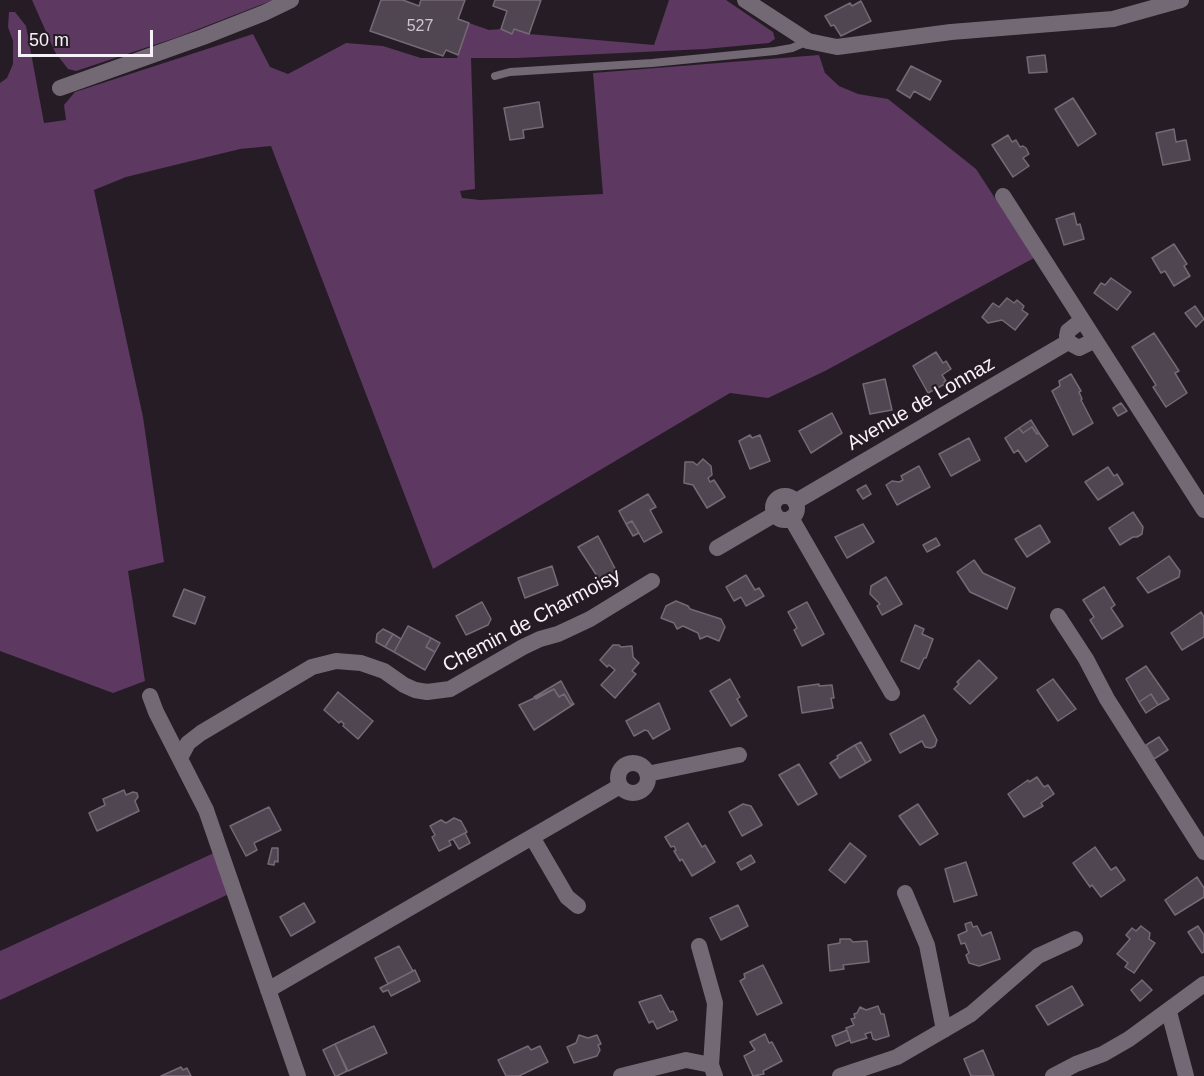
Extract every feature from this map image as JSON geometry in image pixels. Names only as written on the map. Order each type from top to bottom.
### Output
[{"type":"street","points":[[60,88],[235,25],[291,0]]},
{"type":"street","points":[[746,0],[808,41],[827,46],[847,47],[951,32],[1095,21],[1131,15],[1181,0]]},
{"type":"street","points":[[1003,196],[1204,510]]},
{"type":"street","name":"Avenue de Lonnaz","points":[[1068,342],[1068,330],[1082,320]]},
{"type":"street","name":"Avenue de Lonnaz","points":[[1068,342],[1079,348],[1095,340]]},
{"type":"street","name":"Avenue de Lonnaz","points":[[717,548],[787,511],[1068,342]]},
{"type":"street","points":[[787,511],[892,693]]},
{"type":"street","name":"Chemin de Charmoisy","points":[[180,758],[188,744],[201,733],[312,667],[336,661],[361,663],[384,671],[415,690],[427,692],[450,689],[523,647],[590,619],[652,582]]},
{"type":"street","points":[[1058,616],[1086,659],[1101,689],[1204,852]]},
{"type":"street","points":[[150,696],[206,810],[298,1076]]},
{"type":"street","points":[[268,990],[620,786],[628,793],[639,792],[646,784],[647,774],[739,754]]},
{"type":"street","points":[[532,837],[567,897],[578,906]]},
{"type":"street","points":[[905,893],[927,945],[944,1030]]},
{"type":"street","points":[[840,1076],[897,1057],[944,1030],[971,1014],[1038,956],[1075,939]]},
{"type":"street","points":[[621,1076],[686,1060],[713,1070],[715,1003],[699,946]]},
{"type":"street","points":[[1053,1076],[1110,1050],[1169,1012],[1204,984]]},
{"type":"street","points":[[1169,1012],[1186,1076]]},
{"type":"lane","points":[[495,76],[510,72],[652,63],[775,51],[792,48],[808,41]]},
{"type":"shaded area","points":[[32,0],[273,0],[178,37],[76,71],[68,69],[55,52]]},
{"type":"shaded area","points":[[669,0],[726,0],[773,32],[775,39],[769,43],[705,49],[471,58],[475,189],[460,191],[462,198],[480,200],[603,194],[593,73],[819,55],[825,73],[839,86],[858,94],[888,99],[976,169],[1034,258],[825,371],[768,398],[730,393],[433,569],[271,146],[240,149],[126,177],[94,190],[143,417],[164,562],[128,571],[145,681],[113,693],[0,651],[0,83],[7,78],[13,64],[13,41],[8,27],[9,12],[15,12],[26,26],[44,123],[66,120],[64,105],[75,92],[253,34],[270,67],[288,74],[346,43],[383,46],[421,58],[457,58],[469,23],[489,30],[501,29],[512,34],[514,29],[529,34],[654,45]]},
{"type":"shaded area","points":[[216,852],[229,894],[0,1000],[0,951]]},
{"type":"building","points":[[381,0],[403,0],[419,6],[421,0],[465,0],[458,19],[469,23],[458,55],[446,50],[443,56],[370,31]]},
{"type":"building","points":[[495,0],[541,0],[529,34],[514,29],[512,34],[501,29],[507,11],[493,6]]},
{"type":"building","points":[[861,1],[871,21],[841,36],[825,16],[850,3],[852,6]]},
{"type":"building","points":[[1045,55],[1047,72],[1029,73],[1027,57]]},
{"type":"building","points":[[911,66],[941,81],[930,100],[914,91],[910,98],[897,90]]},
{"type":"building","points":[[1073,98],[1096,134],[1078,146],[1055,109]]},
{"type":"building","points":[[539,102],[543,127],[523,130],[524,138],[510,140],[504,108]]},
{"type":"building","points":[[1174,129],[1176,142],[1186,140],[1190,160],[1163,165],[1156,133]]},
{"type":"building","points":[[1008,135],[1012,142],[1016,140],[1020,147],[1026,148],[1029,154],[1023,158],[1029,166],[1013,177],[992,145]]},
{"type":"building","points":[[1074,213],[1084,239],[1064,245],[1056,219]]},
{"type":"building","points":[[1174,244],[1187,264],[1184,266],[1190,276],[1174,286],[1165,271],[1161,273],[1152,258]]},
{"type":"building","points":[[1111,278],[1131,292],[1117,310],[1094,293],[1101,283],[1105,285]]},
{"type":"building","points":[[1007,298],[1014,303],[1017,300],[1024,306],[1022,310],[1028,314],[1015,330],[1002,320],[988,323],[982,317],[993,303],[999,307]]},
{"type":"building","points":[[1195,306],[1204,319],[1196,327],[1185,313]]},
{"type":"building","points":[[1154,333],[1179,371],[1175,373],[1187,393],[1166,407],[1153,387],[1156,385],[1132,347]]},
{"type":"building","points":[[936,352],[943,363],[946,361],[951,369],[942,375],[946,381],[945,384],[928,393],[913,366]]},
{"type":"building","points":[[1071,374],[1081,391],[1079,392],[1081,400],[1093,423],[1073,435],[1052,391],[1060,386],[1059,381]]},
{"type":"building","points":[[885,379],[892,410],[870,414],[863,384]]},
{"type":"building","points":[[1121,403],[1127,411],[1118,416],[1113,408]]},
{"type":"building","points":[[832,413],[842,433],[811,453],[799,431]]},
{"type":"building","points":[[1031,420],[1039,433],[1037,434],[1032,427],[1023,433],[1019,428]]},
{"type":"building","points":[[1032,427],[1048,446],[1026,462],[1018,450],[1014,453],[1005,438],[1019,428],[1023,433]]},
{"type":"building","points":[[750,435],[752,438],[760,435],[770,461],[750,469],[739,441]]},
{"type":"building","points":[[969,438],[980,460],[951,476],[939,454]]},
{"type":"building","points":[[703,459],[711,466],[712,475],[708,478],[710,482],[714,480],[725,497],[707,508],[693,485],[684,483],[685,462],[693,462],[697,465]]},
{"type":"building","points":[[919,466],[930,487],[897,505],[886,485],[892,481],[903,480],[901,476]]},
{"type":"building","points":[[1108,467],[1114,476],[1117,474],[1123,484],[1098,500],[1085,482]]},
{"type":"building","points":[[866,485],[871,494],[863,499],[857,490]]},
{"type":"building","points":[[648,494],[656,507],[650,510],[662,532],[644,542],[632,521],[626,524],[619,511]]},
{"type":"building","points":[[1133,512],[1143,527],[1142,534],[1120,545],[1109,528]]},
{"type":"building","points":[[632,521],[639,533],[633,536],[626,524]]},
{"type":"building","points":[[863,524],[874,542],[847,558],[835,537]]},
{"type":"building","points":[[1040,525],[1050,542],[1027,557],[1015,539]]},
{"type":"building","points":[[598,536],[619,576],[603,585],[578,547]]},
{"type":"building","points":[[936,538],[940,545],[927,552],[923,545]]},
{"type":"building","points":[[1169,556],[1180,571],[1179,577],[1148,593],[1137,578]]},
{"type":"building","points":[[974,560],[983,573],[1015,588],[1007,609],[970,592],[957,572]]},
{"type":"building","points":[[552,566],[558,585],[525,598],[518,578]]},
{"type":"building","points":[[746,575],[755,590],[759,588],[764,596],[746,606],[741,597],[734,601],[726,587]]},
{"type":"building","points":[[886,577],[902,604],[882,615],[877,606],[880,604],[870,594],[871,586]]},
{"type":"building","points":[[1104,587],[1115,605],[1111,608],[1123,626],[1102,639],[1090,620],[1094,617],[1083,600]]},
{"type":"building","points":[[184,589],[205,597],[195,624],[173,616]]},
{"type":"building","points":[[676,601],[690,609],[721,619],[725,627],[719,641],[707,636],[700,639],[698,633],[683,626],[677,629],[674,623],[661,618],[666,606]]},
{"type":"building","points":[[482,602],[491,619],[488,625],[466,635],[456,616]]},
{"type":"building","points":[[807,602],[824,634],[802,646],[794,630],[797,628],[788,612]]},
{"type":"building","points":[[1201,612],[1204,617],[1204,637],[1182,650],[1171,633]]},
{"type":"building","points":[[915,625],[924,629],[922,634],[933,639],[919,669],[901,661]]},
{"type":"building","points":[[408,626],[431,638],[426,647],[435,652],[425,670],[394,652]]},
{"type":"building","points":[[383,629],[393,634],[385,647],[376,642],[377,634]]},
{"type":"building","points":[[393,634],[401,639],[394,652],[385,647]]},
{"type":"building","points":[[431,638],[440,643],[435,652],[426,647]]},
{"type":"building","points":[[613,645],[632,646],[633,657],[639,663],[632,671],[636,674],[615,698],[601,685],[615,670],[609,665],[607,667],[600,660]]},
{"type":"building","points":[[979,660],[997,678],[970,704],[954,689],[959,684],[957,682]]},
{"type":"building","points":[[1146,666],[1169,699],[1158,705],[1151,694],[1139,702],[1126,679]]},
{"type":"building","points":[[730,679],[740,697],[737,699],[747,716],[731,726],[710,691]]},
{"type":"building","points":[[1053,679],[1076,709],[1058,721],[1037,690]]},
{"type":"building","points":[[561,681],[573,703],[571,705],[564,694],[559,697],[554,689],[536,699],[534,697]]},
{"type":"building","points":[[819,684],[819,686],[832,685],[833,708],[802,713],[798,687]]},
{"type":"building","points":[[554,689],[559,697],[564,694],[571,705],[574,704],[534,730],[519,705]]},
{"type":"building","points":[[338,692],[373,721],[358,739],[343,726],[341,721],[339,723],[324,710]]},
{"type":"building","points":[[1151,694],[1158,705],[1146,713],[1139,702]]},
{"type":"building","points":[[659,703],[670,729],[653,739],[645,730],[634,736],[626,721]]},
{"type":"building","points":[[924,715],[937,740],[935,746],[925,747],[922,741],[900,753],[890,734]]},
{"type":"building","points":[[1159,737],[1168,750],[1154,759],[1146,745]]},
{"type":"building","points":[[861,742],[871,760],[866,763],[855,745]]},
{"type":"building","points":[[855,745],[866,763],[840,778],[830,763]]},
{"type":"building","points":[[799,764],[817,794],[798,805],[779,775]]},
{"type":"building","points":[[1037,777],[1044,787],[1048,785],[1054,794],[1041,803],[1043,806],[1024,817],[1008,794],[1028,780],[1029,782]]},
{"type":"building","points":[[124,790],[126,795],[137,793],[138,797],[135,801],[139,811],[97,831],[89,813],[105,805],[103,799]]},
{"type":"building","points":[[743,804],[751,806],[762,825],[742,836],[729,812]]},
{"type":"building","points":[[918,804],[938,834],[920,845],[899,816]]},
{"type":"building","points":[[269,807],[281,830],[254,843],[257,850],[246,856],[230,826]]},
{"type":"building","points":[[454,818],[461,821],[467,832],[449,841],[451,845],[439,851],[432,837],[435,835],[430,826],[441,820],[446,823]]},
{"type":"building","points":[[688,823],[702,847],[705,845],[715,862],[692,876],[682,859],[680,861],[674,851],[676,850],[674,846],[671,847],[665,837]]},
{"type":"building","points":[[465,833],[470,843],[459,849],[453,839]]},
{"type":"building","points":[[850,843],[866,856],[845,883],[829,870]]},
{"type":"building","points":[[1095,847],[1111,870],[1116,867],[1125,880],[1101,897],[1092,885],[1090,887],[1073,863]]},
{"type":"building","points":[[272,848],[278,848],[278,862],[275,861],[274,865],[268,864]]},
{"type":"building","points":[[751,855],[755,862],[741,870],[737,863]]},
{"type":"building","points":[[966,862],[977,895],[954,902],[945,869]]},
{"type":"building","points":[[1197,877],[1204,888],[1204,897],[1175,915],[1165,900]]},
{"type":"building","points":[[304,903],[315,922],[291,936],[280,917]]},
{"type":"building","points":[[738,905],[748,926],[721,940],[710,918]]},
{"type":"building","points":[[971,922],[973,927],[977,926],[982,936],[991,932],[1000,959],[979,966],[969,963],[966,955],[969,953],[965,943],[961,944],[958,935],[967,931],[965,924]]},
{"type":"building","points":[[1141,926],[1150,933],[1149,939],[1155,943],[1134,973],[1125,967],[1128,963],[1117,954],[1130,939],[1126,935],[1132,928],[1136,931]]},
{"type":"building","points":[[1198,926],[1204,935],[1204,952],[1202,953],[1188,932]]},
{"type":"building","points":[[840,939],[850,939],[853,942],[867,941],[869,962],[843,965],[844,969],[830,971],[828,945],[840,943]]},
{"type":"building","points":[[399,946],[413,971],[388,984],[375,958]]},
{"type":"building","points":[[763,965],[782,1003],[757,1015],[740,981],[745,978],[744,974]]},
{"type":"building","points":[[415,970],[420,981],[391,996],[388,990],[383,992],[380,988]]},
{"type":"building","points":[[1142,980],[1152,990],[1140,1001],[1131,990]]},
{"type":"building","points":[[1072,986],[1083,1005],[1048,1025],[1036,1006]]},
{"type":"building","points":[[661,995],[677,1020],[657,1029],[653,1021],[649,1023],[639,1002]]},
{"type":"building","points":[[878,1006],[881,1014],[884,1014],[889,1036],[876,1040],[873,1039],[871,1032],[865,1034],[867,1038],[851,1043],[846,1028],[854,1025],[851,1019],[855,1018],[854,1014],[860,1007],[866,1010]]},
{"type":"building","points":[[374,1026],[387,1053],[348,1071],[335,1044]]},
{"type":"building","points":[[847,1030],[850,1040],[836,1046],[832,1036]]},
{"type":"building","points":[[765,1034],[782,1061],[763,1071],[764,1074],[753,1076],[744,1056],[755,1050],[750,1042]]},
{"type":"building","points":[[579,1035],[588,1038],[597,1035],[601,1044],[598,1045],[600,1050],[597,1056],[574,1063],[567,1047],[576,1043]]},
{"type":"building","points":[[335,1044],[347,1071],[337,1076],[323,1050]]},
{"type":"building","points":[[528,1046],[531,1050],[540,1046],[548,1062],[519,1076],[506,1076],[498,1060]]},
{"type":"building","points":[[983,1050],[994,1076],[971,1076],[964,1059]]},
{"type":"building","points":[[181,1067],[183,1070],[187,1068],[191,1076],[161,1076]]}]
